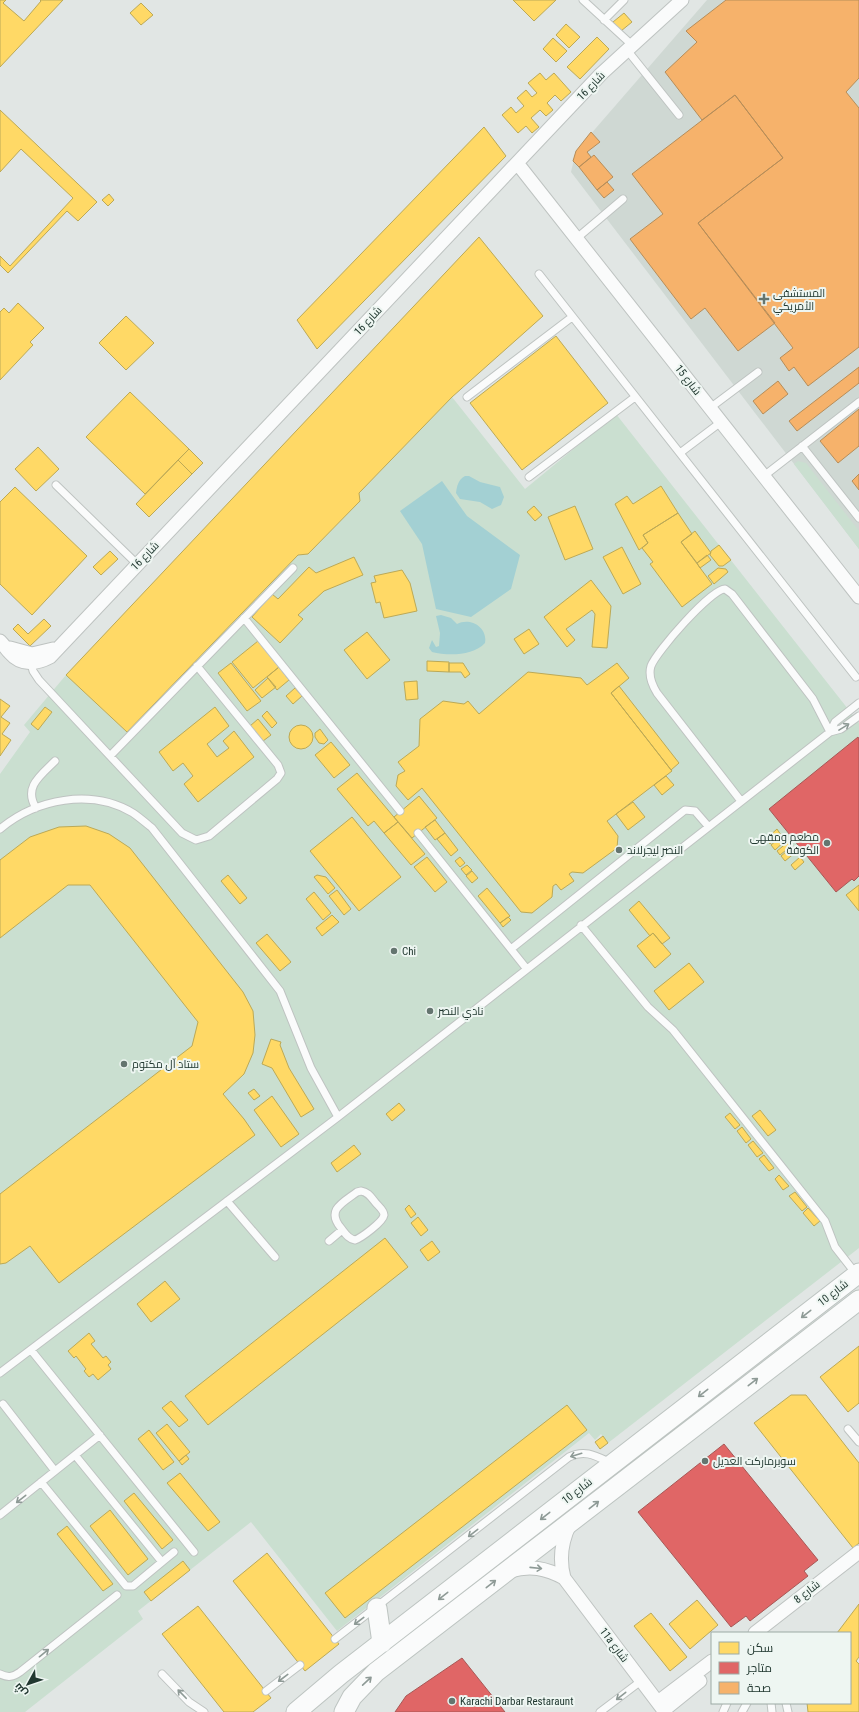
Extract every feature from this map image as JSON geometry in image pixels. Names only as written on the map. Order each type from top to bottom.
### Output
[{"type":"main road","name":"شارع 10","points":[[296,1712],[341,1674],[858,1274]]},
{"type":"main road","name":"شارع 10","points":[[344,1712],[352,1697],[376,1672],[859,1300]]},
{"type":"main road","points":[[377,1608],[382,1643]]},
{"type":"street","name":"شارع 16","points":[[32,658],[58,646],[601,74],[682,0]]},
{"type":"street","name":"شارع 15","points":[[518,163],[859,597]]},
{"type":"street","points":[[3,644],[32,658]]},
{"type":"street","name":"11a شارع","points":[[570,1523],[565,1533],[561,1550],[561,1567],[564,1578],[662,1708]]},
{"type":"street","name":"شارع 8","points":[[756,1632],[859,1552]]},
{"type":"street","name":"11a شارع","points":[[507,1572],[519,1568],[542,1568],[564,1578]]},
{"type":"street","points":[[662,1708],[711,1663]]},
{"type":"street","points":[[662,1708],[711,1672]]},
{"type":"lane","points":[[583,0],[630,48],[679,115]]},
{"type":"lane","points":[[604,20],[624,0]]},
{"type":"lane","points":[[577,238],[623,199]]},
{"type":"lane","points":[[539,274],[856,677]]},
{"type":"lane","points":[[467,397],[572,317]]},
{"type":"lane","points":[[710,408],[758,372]]},
{"type":"lane","points":[[529,477],[635,397]]},
{"type":"lane","points":[[764,476],[859,402]]},
{"type":"lane","points":[[680,453],[721,422]]},
{"type":"lane","points":[[802,446],[859,518]]},
{"type":"lane","points":[[56,486],[137,564]]},
{"type":"lane","points":[[110,756],[293,568]]},
{"type":"lane","points":[[741,801],[656,693],[650,676],[651,666],[666,644],[693,613],[716,592],[725,589],[732,594],[813,699],[830,732]]},
{"type":"lane","points":[[244,618],[400,811]]},
{"type":"lane","points":[[32,658],[33,671],[39,680],[182,833],[196,840],[210,836],[277,779],[280,773],[278,765],[197,666]]},
{"type":"lane","points":[[830,732],[835,722],[859,703]]},
{"type":"lane","points":[[0,1373],[338,1117],[526,968],[830,732],[841,729],[859,716]]},
{"type":"lane","points":[[36,808],[31,798],[34,781],[55,761]]},
{"type":"lane","points":[[0,829],[11,820],[36,808],[60,800],[85,799],[109,803],[132,813],[152,828],[280,991],[311,1068],[338,1117]]},
{"type":"lane","points":[[511,949],[685,810],[695,811],[708,826]]},
{"type":"lane","points":[[418,833],[526,968]]},
{"type":"lane","points":[[581,925],[648,1007],[673,1030],[810,1203],[828,1227],[835,1248],[858,1274]]},
{"type":"lane","points":[[357,1192],[365,1192],[383,1211],[384,1215],[380,1221],[359,1239],[352,1239],[342,1230],[334,1219],[334,1212],[357,1192]]},
{"type":"lane","points":[[227,1201],[275,1257]]},
{"type":"lane","points":[[329,1241],[342,1230]]},
{"type":"lane","points":[[32,1350],[194,1552]]},
{"type":"lane","points":[[3,1404],[55,1471]]},
{"type":"lane","points":[[848,1429],[859,1442]]},
{"type":"lane","points":[[0,1516],[100,1435]]},
{"type":"lane","points":[[335,1639],[377,1608],[569,1457],[575,1454],[587,1453],[613,1464]]},
{"type":"lane","points":[[75,1455],[162,1562]]},
{"type":"lane","points":[[41,1482],[126,1586],[133,1586],[174,1552]]},
{"type":"lane","points":[[0,1674],[7,1677],[14,1676],[20,1672],[117,1595]]},
{"type":"lane","points":[[266,1691],[300,1665]]},
{"type":"lane","points":[[162,1674],[189,1702],[204,1712]]},
{"type":"lane","points":[[600,1712],[641,1681]]},
{"type":"shaded area","name":"المستشفى الأمريكي","points":[[707,0],[859,0],[859,549],[571,172],[576,151]]},
{"type":"green space","name":"نادي النصر","points":[[452,397],[525,489],[616,414],[859,723],[859,1248],[608,1443],[601,1434],[595,1440],[589,1433],[337,1631],[251,1522],[138,1611],[143,1619],[25,1712],[0,1712],[0,774],[30,732],[24,725],[66,675],[127,732],[298,555],[308,554],[360,501],[359,493]]},
{"type":"green space","points":[[798,461],[806,463],[859,531],[859,549],[794,464]]},
{"type":"water","points":[[465,476],[469,476],[480,482],[500,487],[504,497],[501,505],[492,509],[480,502],[460,499],[456,493],[457,488],[459,481]]},
{"type":"water","points":[[442,481],[467,516],[520,555],[511,589],[471,617],[436,609],[422,544],[400,511]]},
{"type":"water","points":[[441,615],[451,618],[457,624],[467,622],[477,625],[484,632],[485,643],[467,653],[445,654],[432,652],[429,648],[432,640],[436,647],[439,646],[440,633],[436,616]]},
{"type":"building: سكن","points":[[0,0],[6,0],[3,3],[24,21],[41,1],[40,0],[63,0],[0,67]]},
{"type":"building: سكن","points":[[513,0],[556,0],[534,21]]},
{"type":"building: سكن","points":[[141,3],[153,15],[141,25],[130,13]]},
{"type":"building: سكن","points":[[624,13],[632,22],[621,31],[613,22]]},
{"type":"building: سكن","points":[[566,24],[580,37],[569,48],[556,35]]},
{"type":"building: سكن","points":[[597,37],[609,49],[580,79],[567,67]]},
{"type":"building: سكن","points":[[553,38],[567,51],[556,62],[543,49]]},
{"type":"building: سكن","points":[[540,73],[546,80],[554,73],[571,92],[561,101],[555,95],[547,103],[553,110],[546,116],[540,110],[531,118],[539,127],[532,133],[526,126],[518,133],[502,115],[511,107],[516,113],[524,106],[517,98],[526,90],[532,97],[537,93],[528,83]]},
{"type":"building: سكن","points":[[0,110],[97,202],[78,221],[67,211],[8,273],[0,265],[0,256],[10,266],[73,198],[21,149],[0,172]]},
{"type":"building: سكن","points":[[484,127],[506,156],[317,349],[297,320]]},
{"type":"building: سكن","points":[[109,194],[114,200],[108,206],[102,200]]},
{"type":"building: سكن","points":[[479,237],[543,316],[452,397],[359,493],[360,501],[308,554],[298,555],[127,732],[66,675]]},
{"type":"building: سكن","points":[[18,303],[44,328],[30,342],[33,345],[0,380],[0,312],[4,308],[9,313]]},
{"type":"building: سكن","points":[[126,316],[154,343],[126,370],[99,343]]},
{"type":"building: سكن","points":[[556,336],[608,403],[522,470],[470,403]]},
{"type":"building: سكن","points":[[130,392],[189,449],[145,494],[86,437]]},
{"type":"building: سكن","points":[[38,447],[59,469],[36,491],[15,469]]},
{"type":"building: سكن","points":[[189,449],[203,463],[192,474],[178,460]]},
{"type":"building: سكن","points":[[178,460],[192,474],[149,517],[136,504]]},
{"type":"building: سكن","points":[[661,486],[678,513],[643,535],[648,543],[639,550],[615,504],[627,496],[633,504]]},
{"type":"building: سكن","points":[[15,487],[87,556],[32,615],[0,584],[0,502]]},
{"type":"building: سكن","points":[[534,506],[542,515],[535,521],[527,512]]},
{"type":"building: سكن","points":[[575,506],[593,549],[565,560],[548,517]]},
{"type":"building: سكن","points":[[678,513],[692,534],[681,542],[712,584],[682,607],[650,564],[653,562],[642,548],[648,543],[643,535]]},
{"type":"building: سكن","points":[[695,531],[711,553],[697,563],[681,542]]},
{"type":"building: سكن","points":[[719,545],[731,560],[723,566],[719,566],[710,555],[711,551]]},
{"type":"building: سكن","points":[[622,547],[641,584],[623,594],[603,557]]},
{"type":"building: سكن","points":[[110,551],[118,559],[101,575],[93,567]]},
{"type":"building: سكن","points":[[707,555],[711,560],[700,568],[697,563]]},
{"type":"building: سكن","points":[[354,557],[363,575],[324,591],[298,615],[303,619],[280,643],[252,617],[272,594],[278,599],[309,567],[316,573]]},
{"type":"building: سكن","points":[[718,568],[726,569],[728,572],[714,584],[708,576]]},
{"type":"building: سكن","points":[[402,570],[410,583],[417,611],[384,618],[380,602],[376,603],[371,583],[376,582],[374,576]]},
{"type":"building: سكن","points":[[591,580],[611,606],[607,648],[592,647],[595,614],[592,610],[566,629],[575,640],[567,647],[544,617]]},
{"type":"building: سكن","points":[[44,619],[51,626],[30,646],[13,629],[18,624],[28,634]]},
{"type":"building: سكن","points":[[529,629],[539,644],[524,654],[514,639]]},
{"type":"building: سكن","points":[[367,632],[390,660],[367,679],[344,650]]},
{"type":"building: سكن","points":[[258,641],[279,667],[253,688],[232,662]]},
{"type":"building: سكن","points":[[427,661],[449,662],[449,672],[427,671]]},
{"type":"building: سكن","points":[[231,663],[261,701],[247,711],[218,673]]},
{"type":"building: سكن","points":[[449,663],[463,663],[470,674],[465,678],[461,672],[449,672]]},
{"type":"building: سكن","points":[[617,663],[629,678],[611,693],[672,771],[607,821],[618,836],[617,848],[583,873],[572,872],[569,874],[574,881],[561,890],[556,884],[553,886],[552,897],[532,913],[521,912],[422,788],[408,800],[396,786],[398,775],[405,771],[398,762],[419,746],[420,719],[443,701],[464,704],[468,701],[479,714],[528,672],[581,678],[587,685]]},
{"type":"building: سكن","points":[[279,667],[289,680],[277,690],[267,677]]},
{"type":"building: سكن","points":[[268,678],[276,687],[262,698],[255,690]]},
{"type":"building: سكن","points":[[417,681],[418,699],[406,700],[404,682]]},
{"type":"building: سكن","points":[[619,686],[679,763],[671,770],[611,693]]},
{"type":"building: سكن","points":[[295,688],[302,696],[293,704],[286,696]]},
{"type":"building: سكن","points":[[0,699],[10,706],[1,717],[10,723],[2,734],[11,740],[0,756]]},
{"type":"building: سكن","points":[[45,707],[52,712],[38,730],[31,724]]},
{"type":"building: سكن","points":[[215,707],[229,726],[207,744],[217,757],[229,748],[223,741],[234,731],[254,757],[198,802],[184,784],[193,776],[183,763],[173,771],[159,752]]},
{"type":"building: سكن","points":[[267,711],[277,723],[272,728],[262,716]]},
{"type":"building: سكن","points":[[258,719],[271,735],[263,741],[250,726]]},
{"type":"building: سكن","points":[[301,725],[309,729],[313,737],[309,745],[301,749],[293,745],[289,737],[293,729]]},
{"type":"building: سكن","points":[[320,729],[328,740],[324,744],[319,743],[315,737],[315,733]]},
{"type":"building: سكن","points":[[331,742],[350,765],[334,778],[315,755]]},
{"type":"building: سكن","points":[[357,773],[398,822],[384,833],[374,821],[368,826],[337,789]]},
{"type":"building: سكن","points":[[666,776],[674,785],[662,795],[654,785]]},
{"type":"building: سكن","points":[[419,796],[437,818],[412,838],[394,817]]},
{"type":"building: سكن","points":[[633,802],[645,817],[628,830],[616,814]]},
{"type":"building: سكن","points":[[352,817],[401,877],[359,911],[310,851]]},
{"type":"building: سكن","points":[[435,820],[445,833],[435,840],[425,827]]},
{"type":"building: سكن","points":[[398,822],[425,854],[411,865],[384,833]]},
{"type":"building: سكن","points":[[86,826],[109,834],[130,848],[243,992],[253,1011],[255,1035],[253,1053],[244,1074],[223,1094],[255,1135],[59,1283],[30,1246],[6,1263],[0,1264],[0,1194],[192,1046],[198,1022],[90,885],[68,885],[0,938],[0,860],[30,837],[59,827]]},
{"type":"building: سكن","points":[[777,829],[781,835],[770,844],[766,839]]},
{"type":"building: سكن","points":[[445,833],[458,850],[451,856],[437,839]]},
{"type":"building: سكن","points":[[782,836],[786,840],[775,850],[771,845]]},
{"type":"building: سكن","points":[[788,842],[791,846],[780,855],[777,851]]},
{"type":"building: سكن","points":[[792,847],[796,852],[785,861],[781,856]]},
{"type":"building: سكن","points":[[427,857],[447,882],[435,892],[414,867]]},
{"type":"building: سكن","points":[[460,857],[465,863],[460,867],[455,861]]},
{"type":"building: سكن","points":[[800,857],[804,862],[795,870],[791,865]]},
{"type":"building: سكن","points":[[467,865],[472,870],[466,875],[461,869]]},
{"type":"building: سكن","points":[[472,871],[478,878],[472,883],[466,876]]},
{"type":"building: سكن","points":[[228,875],[247,898],[240,904],[221,881]]},
{"type":"building: سكن","points":[[317,875],[326,877],[335,888],[328,894],[314,877]]},
{"type":"building: سكن","points":[[859,885],[859,911],[846,895]]},
{"type":"building: سكن","points":[[487,888],[510,916],[500,923],[478,896]]},
{"type":"building: سكن","points":[[337,890],[351,909],[344,915],[329,896]]},
{"type":"building: سكن","points":[[314,892],[331,913],[323,920],[306,899]]},
{"type":"building: سكن","points":[[639,901],[670,938],[662,944],[653,933],[650,936],[629,910]]},
{"type":"building: سكن","points":[[332,915],[339,922],[322,936],[316,928]]},
{"type":"building: سكن","points":[[508,917],[511,920],[503,927],[500,923]]},
{"type":"building: سكن","points":[[653,933],[671,954],[655,968],[637,946]]},
{"type":"building: سكن","points":[[267,934],[291,962],[280,971],[256,943]]},
{"type":"building: سكن","points":[[689,963],[704,982],[669,1010],[654,991]]},
{"type":"building: سكن","points":[[271,1039],[281,1042],[280,1045],[289,1068],[314,1109],[301,1117],[272,1068],[262,1064]]},
{"type":"building: سكن","points":[[254,1089],[260,1096],[254,1100],[248,1093]]},
{"type":"building: سكن","points":[[272,1096],[299,1134],[281,1147],[254,1110]]},
{"type":"building: سكن","points":[[399,1103],[405,1110],[392,1121],[386,1114]]},
{"type":"building: سكن","points":[[760,1110],[776,1130],[768,1136],[752,1116]]},
{"type":"building: سكن","points":[[730,1113],[740,1125],[735,1129],[725,1117]]},
{"type":"building: سكن","points":[[742,1127],[751,1139],[746,1143],[737,1131]]},
{"type":"building: سكن","points":[[753,1141],[763,1153],[757,1157],[748,1145]]},
{"type":"building: سكن","points":[[354,1145],[361,1154],[337,1172],[331,1163]]},
{"type":"building: سكن","points":[[764,1155],[774,1168],[769,1171],[759,1159]]},
{"type":"building: سكن","points":[[779,1175],[789,1186],[783,1190],[775,1179]]},
{"type":"building: سكن","points":[[795,1192],[807,1207],[802,1211],[789,1196]]},
{"type":"building: سكن","points":[[409,1205],[416,1214],[411,1218],[405,1209]]},
{"type":"building: سكن","points":[[808,1208],[820,1221],[814,1226],[803,1213]]},
{"type":"building: سكن","points":[[418,1217],[428,1230],[421,1236],[411,1223]]},
{"type":"building: سكن","points":[[385,1238],[408,1267],[208,1425],[185,1396]]},
{"type":"building: سكن","points":[[432,1241],[440,1252],[428,1261],[420,1250]]},
{"type":"building: سكن","points":[[165,1281],[180,1299],[151,1322],[137,1304]]},
{"type":"building: سكن","points":[[89,1333],[95,1341],[91,1344],[103,1358],[106,1356],[111,1362],[108,1365],[111,1369],[98,1380],[93,1374],[89,1377],[84,1371],[86,1369],[76,1356],[74,1358],[68,1351]]},
{"type":"building: سكن","points":[[859,1346],[859,1403],[848,1412],[820,1377]]},
{"type":"building: سكن","points":[[791,1395],[806,1395],[859,1463],[859,1543],[853,1548],[754,1423]]},
{"type":"building: سكن","points":[[171,1401],[188,1420],[179,1427],[162,1408]]},
{"type":"building: سكن","points":[[567,1405],[587,1430],[345,1618],[325,1593]]},
{"type":"building: سكن","points":[[167,1424],[190,1452],[179,1461],[156,1433]]},
{"type":"building: سكن","points":[[149,1430],[174,1462],[163,1470],[138,1439]]},
{"type":"building: سكن","points":[[603,1436],[608,1443],[600,1449],[595,1442]]},
{"type":"building: سكن","points":[[186,1455],[189,1459],[182,1465],[179,1461]]},
{"type":"building: سكن","points":[[180,1473],[220,1522],[208,1531],[167,1483]]},
{"type":"building: سكن","points":[[134,1493],[173,1540],[162,1549],[124,1501]]},
{"type":"building: سكن","points":[[110,1510],[148,1559],[128,1575],[90,1526]]},
{"type":"building: سكن","points":[[67,1526],[113,1584],[103,1591],[57,1534]]},
{"type":"building: سكن","points":[[267,1553],[339,1644],[305,1671],[233,1581]]},
{"type":"building: سكن","points":[[183,1561],[190,1570],[151,1601],[144,1592]]},
{"type":"building: سكن","points":[[697,1600],[718,1625],[690,1649],[669,1624]]},
{"type":"building: سكن","points":[[859,1604],[859,1657],[856,1661],[859,1664],[859,1712],[808,1712],[807,1704],[851,1704],[851,1632],[838,1632]]},
{"type":"building: سكن","points":[[198,1606],[271,1698],[253,1712],[224,1712],[162,1634]]},
{"type":"building: سكن","points":[[651,1613],[687,1657],[670,1671],[634,1626]]},
{"type":"building: متاجر","name":"مطعم ومقهى الكوفة","points":[[858,737],[859,876],[854,881],[852,879],[836,892],[769,809]]},
{"type":"building: متاجر","points":[[724,1444],[818,1560],[804,1571],[808,1576],[750,1621],[746,1616],[731,1627],[638,1512]]},
{"type":"building: متاجر","points":[[462,1658],[505,1712],[395,1712],[406,1696]]},
{"type":"building: صحة","points":[[726,0],[859,0],[859,78],[846,92],[859,108],[859,347],[808,386],[794,367],[789,371],[780,358],[793,348],[698,223],[783,158],[735,95],[702,120],[665,72],[697,42],[686,31]]},
{"type":"building: صحة","points":[[735,95],[783,158],[698,223],[775,323],[738,351],[705,308],[691,319],[630,239],[663,214],[632,174]]},
{"type":"building: صحة","points":[[591,132],[600,142],[587,152],[591,157],[579,167],[573,161],[576,151]]},
{"type":"building: صحة","points":[[594,155],[613,177],[597,190],[579,167]]},
{"type":"building: صحة","points":[[607,182],[614,190],[604,198],[597,190]]},
{"type":"building: صحة","points":[[859,367],[859,383],[797,431],[789,421]]},
{"type":"building: صحة","points":[[778,381],[788,394],[763,414],[753,401]]},
{"type":"building: صحة","points":[[859,409],[859,446],[838,463],[820,441]]},
{"type":"building: صحة","points":[[859,474],[859,490],[852,481]]},
{"type":"place","name":"المستشفى الأمريكي","points":[[764,299]]},
{"type":"place","name":"مطعم ومقهى الكوفة","points":[[827,843]]},
{"type":"place","name":"النصر ليجرلاند","points":[[619,850]]},
{"type":"place","name":"Chi","points":[[394,951]]},
{"type":"place","name":"نادي النصر","points":[[430,1011]]},
{"type":"place","name":"ستاد اّل مكتوم","points":[[124,1064]]},
{"type":"place","name":"سوبرماركت العديل","points":[[705,1461]]},
{"type":"place","name":"Karachi Darbar Restaraunt","points":[[452,1701]]}]
